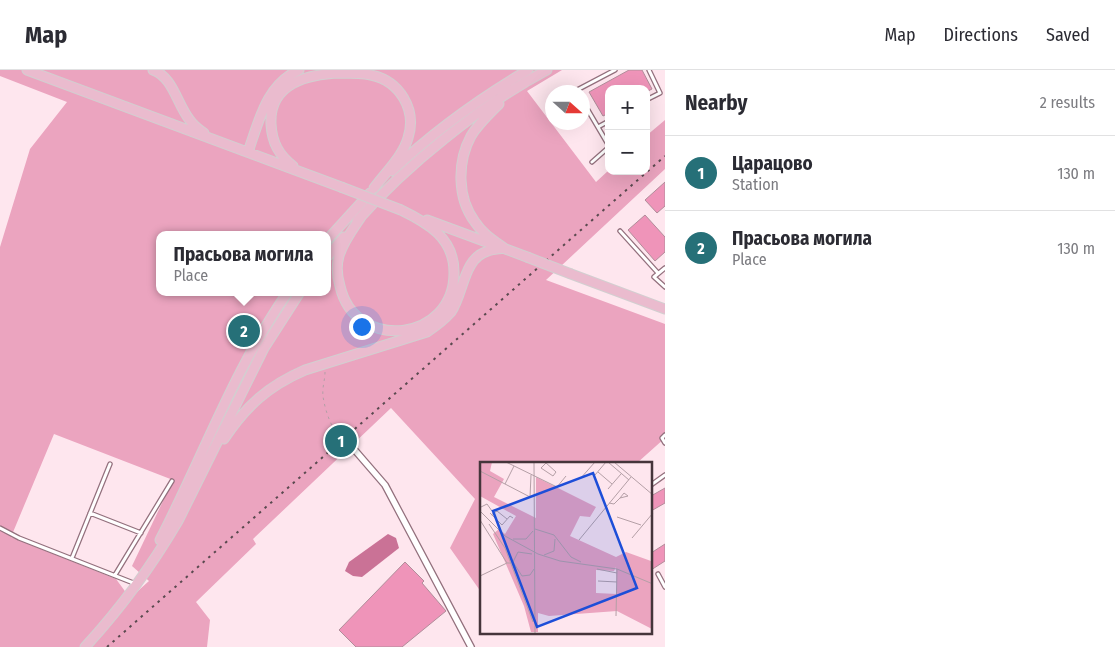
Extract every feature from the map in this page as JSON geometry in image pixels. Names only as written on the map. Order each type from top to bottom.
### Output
[{"type":"main road","points":[[27,70],[665,309]]},
{"type":"main road","points":[[153,70],[160,73],[166,79],[189,119],[197,128],[210,137]]},
{"type":"main road","points":[[248,152],[273,89],[281,80],[299,70]]},
{"type":"main road","points":[[331,235],[352,210],[416,149],[480,100],[528,70]]},
{"type":"main road","points":[[331,252],[361,217],[423,157],[452,133],[517,88],[547,70]]},
{"type":"main road","points":[[301,172],[280,154],[275,145],[271,122],[276,100],[292,83],[311,75],[359,73],[372,75],[383,79],[398,90],[407,104],[411,118],[408,140],[374,188]]},
{"type":"main road","points":[[504,248],[483,232],[468,210],[461,183],[461,166],[471,137],[480,123],[517,88]]},
{"type":"main road","points":[[361,217],[344,244],[339,256],[337,267],[341,293],[347,304],[365,323],[388,331],[411,330],[432,320],[447,302],[454,280],[454,268],[449,250],[440,234],[431,226],[401,210]]},
{"type":"main road","points":[[208,461],[244,411],[265,392],[286,378],[428,332],[450,312],[473,261],[480,254],[504,248]]},
{"type":"main road","points":[[138,585],[173,516],[237,378],[255,343],[285,296]]},
{"type":"main road","points":[[85,647],[138,585],[178,522],[260,356],[297,296]]},
{"type":"street","points":[[353,448],[385,486],[471,647]]},
{"type":"lane","points":[[586,85],[615,70]]},
{"type":"lane","points":[[650,70],[660,92],[650,98]]},
{"type":"lane","points":[[590,114],[605,139]]},
{"type":"lane","points":[[598,127],[605,123]]},
{"type":"lane","points":[[592,162],[605,150]]},
{"type":"lane","points":[[620,231],[658,273]]},
{"type":"lane","points":[[665,268],[654,277],[665,287]]},
{"type":"lane","points":[[665,435],[662,438],[665,443]]},
{"type":"lane","points":[[72,558],[110,464]]},
{"type":"lane","points":[[652,484],[665,475]]},
{"type":"lane","points":[[116,575],[172,481]]},
{"type":"lane","points":[[90,513],[141,533]]},
{"type":"lane","points":[[0,528],[19,538],[138,585]]},
{"type":"lane","points":[[658,574],[665,587]]},
{"type":"path","points":[[325,364],[323,394],[327,414],[341,441],[353,448]]},
{"type":"shaded area","points":[[0,70],[562,70],[527,91],[545,115],[545,130],[557,130],[596,182],[605,174],[650,175],[650,133],[665,120],[665,169],[546,280],[665,324],[665,438],[638,462],[480,462],[480,591],[450,548],[475,499],[391,408],[253,539],[256,544],[196,602],[210,620],[207,647],[0,647],[0,247],[30,149],[67,102],[0,76]],"holes":[[[54,434],[173,480],[132,566],[149,581],[130,598],[116,579],[11,537]]]},
{"type":"shaded area","points":[[388,534],[396,538],[399,548],[362,577],[353,576],[345,571],[349,562]]},
{"type":"building","points":[[629,70],[642,70],[650,85],[605,85],[605,115],[603,116],[590,91]]},
{"type":"building","points":[[665,182],[665,206],[657,213],[645,200]]},
{"type":"building","points":[[645,215],[665,237],[665,252],[655,261],[628,230]]},
{"type":"building","points":[[665,488],[665,503],[652,510],[652,495]]},
{"type":"building","points":[[665,544],[665,561],[652,569],[652,552]]},
{"type":"building","points":[[405,562],[424,581],[422,583],[446,611],[402,647],[356,647],[339,630]]},
{"type":"railway","points":[[107,647],[665,156]]},
{"type":"place","name":"Прасьова могила","points":[[244,331]]},
{"type":"place","name":"Царацово","points":[[341,441]]}]
